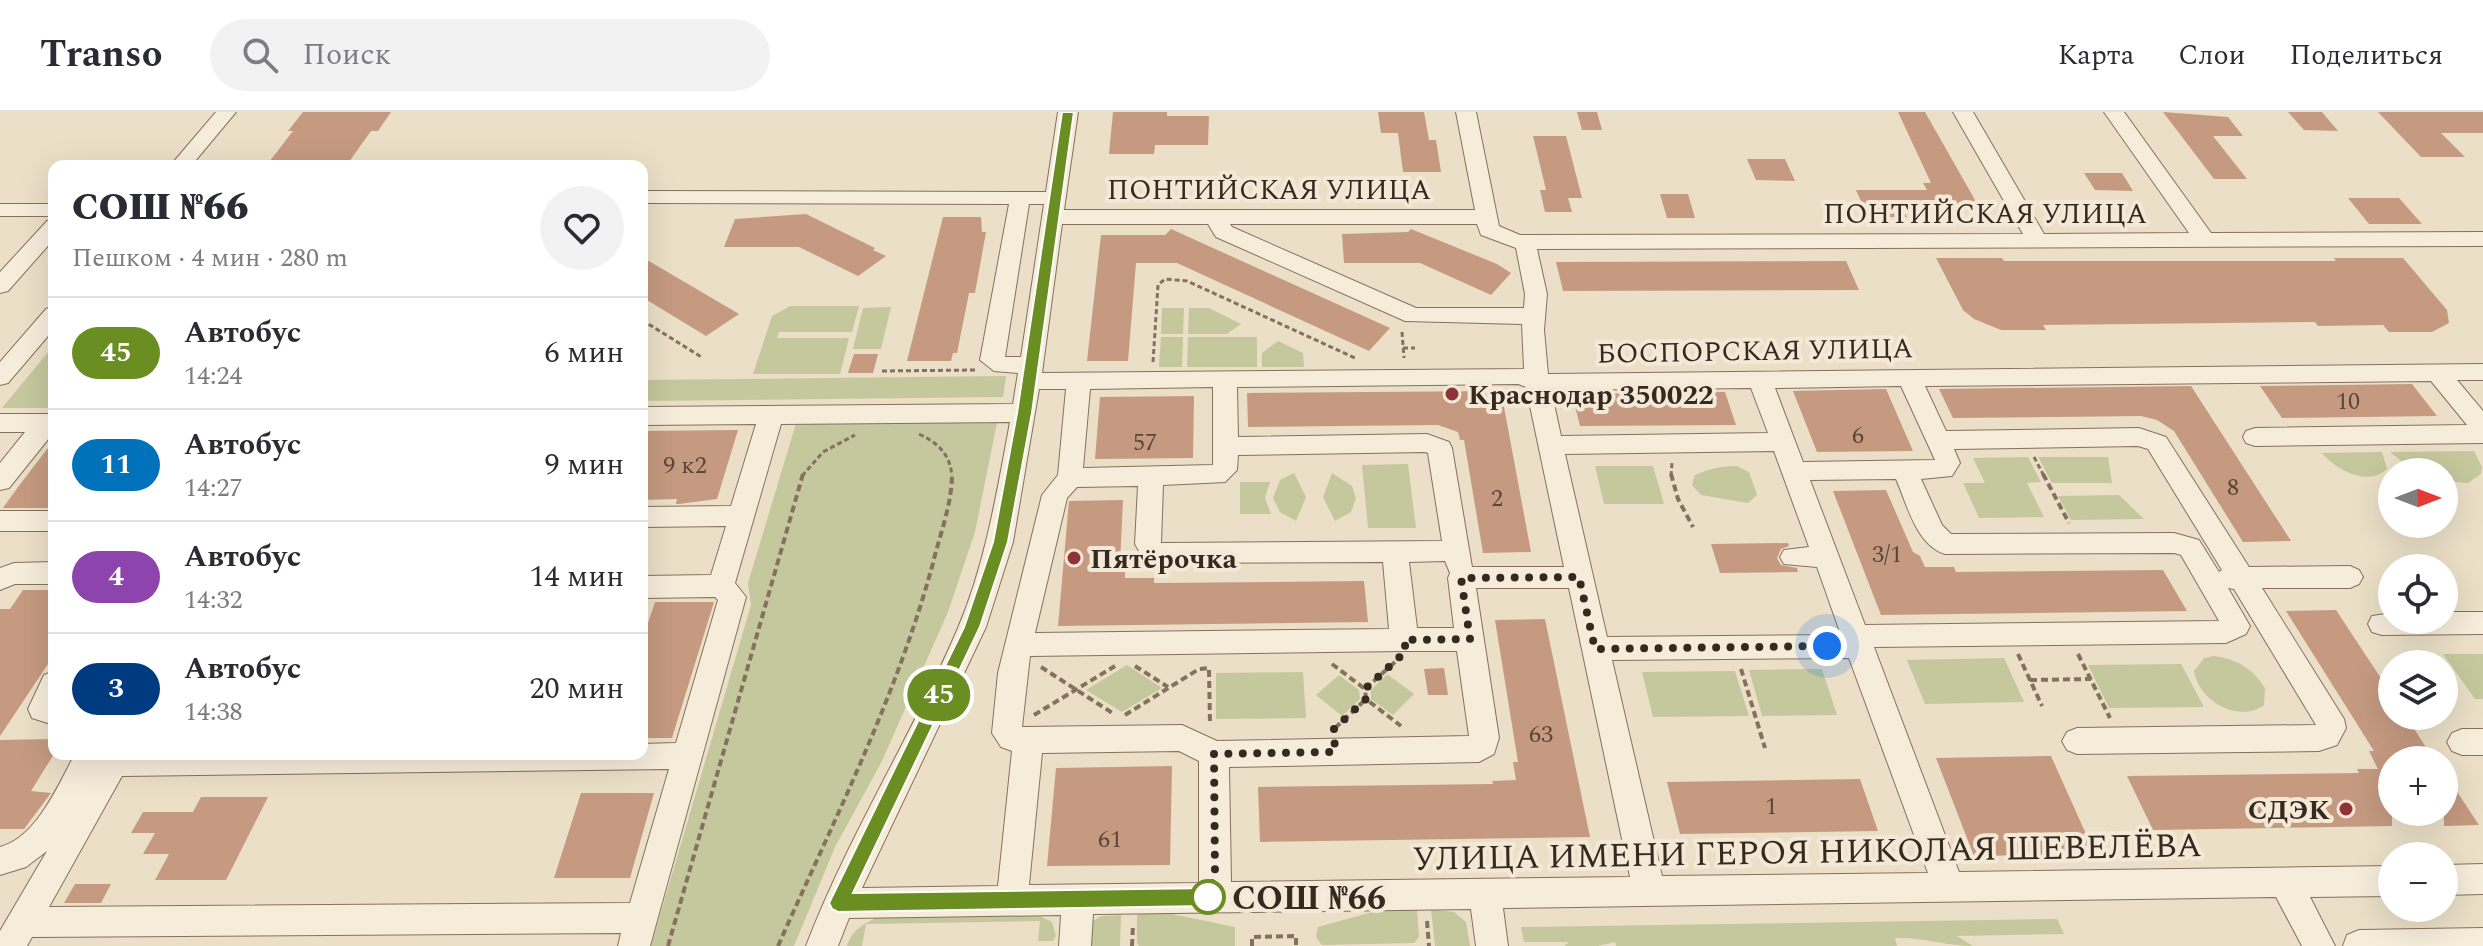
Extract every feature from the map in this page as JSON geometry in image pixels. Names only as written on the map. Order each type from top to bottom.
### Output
[{"type":"street","points":[[185,160],[226,112]]},
{"type":"street","points":[[822,946],[838,903],[972,627],[1000,542],[1024,413],[1068,112]]},
{"type":"street","points":[[1466,112],[1488,224]]},
{"type":"street","points":[[1963,112],[2038,241]]},
{"type":"street","points":[[2114,112],[2205,240]]},
{"type":"street","name":"ПОНТИЙСКАЯ УЛИЦА","points":[[648,197],[1020,198],[1053,207],[1219,217],[1488,224],[1510,241],[1525,242],[2483,239]]},
{"type":"street","name":"БОСПОРСКАЯ УЛИЦА","points":[[1020,198],[992,360],[1030,373],[1079,381],[1520,376],[1537,382],[2483,372]]},
{"type":"street","points":[[0,210],[48,210]]},
{"type":"street","points":[[1219,217],[1219,226],[1224,232],[1399,310],[1419,316],[1535,316]]},
{"type":"street","points":[[0,286],[48,233]]},
{"type":"street","points":[[1525,242],[1536,294],[1533,330],[1537,382],[1649,891]]},
{"type":"street","points":[[0,377],[48,321]]},
{"type":"street","points":[[2438,373],[2483,431]]},
{"type":"street","points":[[1794,471],[1943,469],[1948,463],[1909,378]]},
{"type":"street","points":[[1070,478],[1216,475],[1224,470],[1225,379]]},
{"type":"street","points":[[1760,380],[1949,887]]},
{"type":"street","points":[[1079,381],[1070,478],[1055,495],[1028,645],[1012,673],[1007,733],[1011,738],[1182,738],[1212,752],[1472,750],[1484,745],[1440,448],[1433,444],[1226,446]]},
{"type":"street","points":[[648,416],[1024,413]]},
{"type":"street","points":[[721,586],[771,415]]},
{"type":"street","points":[[0,423],[48,423]]},
{"type":"street","points":[[48,426],[2,500],[48,519]]},
{"type":"street","points":[[2255,437],[2483,431]]},
{"type":"street","points":[[1938,440],[2149,439],[2164,450],[2329,719],[2331,728],[2327,736],[2077,741]]},
{"type":"street","points":[[1550,445],[1784,442]]},
{"type":"street","points":[[1595,649],[2233,631],[2235,620],[2190,547],[2181,543],[1945,544],[1932,531],[1905,470]]},
{"type":"street","points":[[1151,477],[1148,544],[1153,553],[1395,551],[1459,564],[1579,577]]},
{"type":"street","points":[[648,517],[741,516]]},
{"type":"street","points":[[1395,551],[1404,640]]},
{"type":"street","points":[[1793,557],[1826,557]]},
{"type":"street","points":[[0,579],[14,574],[48,573]]},
{"type":"street","points":[[2210,578],[2350,577]]},
{"type":"street","points":[[106,760],[16,934],[638,932],[732,597],[721,586],[648,587]]},
{"type":"street","points":[[2458,623],[2483,623]]},
{"type":"street","points":[[1028,645],[1209,656],[1328,641],[1470,639]]},
{"type":"street","points":[[48,696],[42,709],[48,711]]},
{"type":"street","points":[[1012,900],[1028,740]]},
{"type":"street","points":[[1212,752],[1215,897]]},
{"type":"street","points":[[648,756],[688,756]]},
{"type":"street","points":[[0,861],[23,855],[38,842],[106,760]]},
{"type":"street","points":[[2458,880],[2483,879]]},
{"type":"street","name":"УЛИЦА ИМЕНИ ГЕРОЯ НИКОЛАЯ ШЕВЕЛЁВА","points":[[838,903],[2378,881]]},
{"type":"street","points":[[2285,882],[2319,946]]},
{"type":"street","points":[[1485,894],[1492,946]]},
{"type":"street","points":[[1075,946],[1078,899]]},
{"type":"street","points":[[2359,946],[2483,944]]},
{"type":"path","points":[[1152,380],[1158,285],[1165,279],[1187,281],[1353,358],[1366,358]]},
{"type":"path","points":[[1392,358],[1405,358],[1399,310]]},
{"type":"path","points":[[648,324],[703,358]]},
{"type":"path","points":[[1403,348],[1415,348]]},
{"type":"path","points":[[882,371],[989,370]]},
{"type":"path","points":[[778,946],[896,678],[935,556],[952,471],[943,450],[923,435],[909,432]]},
{"type":"path","points":[[668,946],[800,480],[806,468],[821,454],[860,433]]},
{"type":"path","points":[[2031,451],[2075,534]]},
{"type":"path","points":[[1670,457],[1678,499],[1693,527]]},
{"type":"path","points":[[1365,689],[1406,651],[1404,640]]},
{"type":"path","points":[[1328,641],[1329,662],[1365,689],[1366,699],[1415,737],[1417,751]]},
{"type":"path","points":[[1028,645],[1036,664],[1120,718],[1199,669],[1209,656]]},
{"type":"path","points":[[1735,647],[1765,748]]},
{"type":"path","points":[[2075,647],[2113,724]]},
{"type":"path","points":[[1028,740],[1030,718],[1076,690],[1124,651],[1168,688]]},
{"type":"path","points":[[2017,651],[2042,706]]},
{"type":"path","points":[[1209,656],[1212,752]]},
{"type":"path","points":[[2030,680],[2091,679]]},
{"type":"path","points":[[1335,752],[1334,729],[1366,699]]},
{"type":"path","points":[[1132,946],[1134,915]]},
{"type":"path","points":[[1427,921],[1429,946]]},
{"type":"path","points":[[1252,946],[1252,937],[1296,936],[1296,946]]},
{"type":"green space","points":[[790,306],[859,306],[852,332],[779,332],[777,338],[849,338],[840,374],[753,374],[772,316]]},
{"type":"green space","points":[[891,307],[881,349],[853,349],[863,308]]},
{"type":"green space","points":[[1162,308],[1184,308],[1183,334],[1161,334]]},
{"type":"green space","points":[[1189,308],[1209,308],[1241,324],[1227,334],[1188,334]]},
{"type":"green space","points":[[1161,337],[1183,337],[1182,367],[1159,367]]},
{"type":"green space","points":[[1188,337],[1257,337],[1257,367],[1187,367]]},
{"type":"green space","points":[[1278,341],[1303,353],[1304,367],[1262,367],[1262,353]]},
{"type":"green space","points":[[48,352],[48,408],[2,408]]},
{"type":"green space","points":[[1006,376],[1003,397],[648,401],[648,380]]},
{"type":"green space","points":[[998,418],[975,532],[948,612],[881,763],[835,847],[794,946],[651,946],[751,605],[748,583],[797,420]]},
{"type":"green space","points":[[2474,451],[2482,467],[2481,474],[2468,483],[2458,482],[2458,458],[2398,458],[2390,452]]},
{"type":"green space","points":[[2382,452],[2384,458],[2378,458],[2378,474],[2362,476],[2335,465],[2322,453]]},
{"type":"green space","points":[[2028,457],[2041,482],[2027,483],[2044,517],[1979,518],[1963,483],[1985,483],[1973,458]]},
{"type":"green space","points":[[2038,457],[2108,457],[2112,483],[2052,483]]},
{"type":"green space","points":[[1408,464],[1416,528],[1368,528],[1362,465]]},
{"type":"green space","points":[[1595,466],[1653,466],[1664,504],[1604,504]]},
{"type":"green space","points":[[1737,466],[1749,472],[1757,495],[1748,503],[1701,495],[1692,485],[1695,475],[1715,468]]},
{"type":"green space","points":[[1294,473],[1306,497],[1296,521],[1280,512],[1273,498],[1280,480]]},
{"type":"green space","points":[[1332,473],[1352,486],[1356,498],[1351,512],[1335,521],[1323,497]]},
{"type":"green space","points":[[1240,482],[1270,482],[1265,498],[1271,514],[1240,514]]},
{"type":"green space","points":[[2119,495],[2144,519],[2071,520],[2058,496]]},
{"type":"green space","points":[[2458,654],[2483,654],[2483,699],[2475,699],[2458,675]]},
{"type":"green space","points":[[2214,656],[2237,662],[2255,675],[2265,688],[2264,705],[2243,712],[2211,700],[2197,682],[2194,671],[2204,658]]},
{"type":"green space","points":[[2004,658],[2024,702],[1925,704],[1907,660]]},
{"type":"green space","points":[[2181,664],[2204,707],[2109,708],[2088,665]]},
{"type":"green space","points":[[1127,665],[1162,688],[1122,712],[1086,690]]},
{"type":"green space","points":[[1822,669],[1837,715],[1762,716],[1749,670]]},
{"type":"green space","points":[[1735,671],[1749,716],[1653,717],[1642,672]]},
{"type":"green space","points":[[1303,672],[1306,718],[1216,719],[1216,673]]},
{"type":"green space","points":[[1387,674],[1414,694],[1393,715],[1371,699],[1371,690]]},
{"type":"green space","points":[[1339,675],[1359,690],[1360,699],[1342,716],[1316,695]]},
{"type":"green space","points":[[1417,909],[1419,937],[1414,943],[1322,945],[1316,937],[1318,927],[1376,911]]},
{"type":"green space","points":[[1431,909],[1454,912],[1466,922],[1470,946],[1435,946]]},
{"type":"green space","points":[[1137,914],[1172,914],[1235,927],[1235,946],[1139,946]]},
{"type":"green space","points":[[1038,915],[1052,922],[1056,936],[1053,941],[1038,941],[1040,921],[866,924],[862,946],[847,946],[856,931],[864,924],[880,916]]},
{"type":"green space","points":[[1121,915],[1120,946],[1085,946],[1086,925],[1101,916]]},
{"type":"green space","points":[[2057,919],[2064,934],[1957,936],[1973,946],[1895,938],[1897,946],[1616,946],[1615,942],[1598,946],[1564,946],[1569,942],[1524,942],[1521,927]]},
{"type":"building","points":[[303,112],[391,112],[378,131],[371,131],[350,160],[271,160],[293,131],[288,131]]},
{"type":"building","points":[[1113,112],[1209,116],[1208,145],[1155,145],[1154,154],[1109,154]]},
{"type":"building","points":[[1378,112],[1424,112],[1429,140],[1436,140],[1441,172],[1403,172],[1398,133],[1381,133]]},
{"type":"building","points":[[1577,112],[1597,112],[1602,130],[1582,130]]},
{"type":"building","points":[[1898,112],[1925,112],[1979,207],[1902,208],[1907,217],[1868,217],[1856,190],[1927,190],[1923,183],[1931,183]]},
{"type":"building","points":[[2163,112],[2228,117],[2243,136],[2213,136],[2247,179],[2214,179]]},
{"type":"building","points":[[2288,112],[2322,112],[2338,131],[2304,130]]},
{"type":"building","points":[[2378,112],[2483,112],[2483,133],[2441,133],[2465,157],[2421,157]]},
{"type":"building","points":[[1533,136],[1566,136],[1582,198],[1568,198],[1572,212],[1545,212],[1540,190],[1546,190]]},
{"type":"building","points":[[1747,159],[1785,159],[1795,181],[1756,180]]},
{"type":"building","points":[[2084,173],[2122,173],[2133,191],[2095,190]]},
{"type":"building","points":[[1660,194],[1688,194],[1695,218],[1667,218]]},
{"type":"building","points":[[2348,198],[2399,198],[2422,224],[2369,224]]},
{"type":"building","points":[[806,214],[886,256],[858,276],[799,247],[724,247],[735,219]]},
{"type":"building","points":[[943,217],[981,217],[982,232],[986,232],[975,293],[969,293],[957,353],[953,353],[951,361],[907,361]]},
{"type":"building","points":[[1171,229],[1390,328],[1369,351],[1177,263],[1136,263],[1128,361],[1087,361],[1101,235],[1165,235]]},
{"type":"building","points":[[1411,229],[1497,264],[1511,273],[1491,295],[1420,263],[1344,263],[1342,234],[1408,232]]},
{"type":"building","points":[[1936,258],[2002,258],[2004,261],[2336,261],[2334,258],[2403,258],[2447,310],[2449,323],[2432,332],[2389,332],[2383,325],[2318,326],[2315,322],[2043,325],[2046,330],[2001,330],[1974,319],[1963,310]]},
{"type":"building","points":[[648,261],[739,314],[706,336],[648,301]]},
{"type":"building","points":[[1846,261],[1859,290],[1563,291],[1556,262]]},
{"type":"building","points":[[854,354],[878,354],[873,373],[848,373]]},
{"type":"building","points":[[2412,384],[2437,416],[2282,418],[2260,386]]},
{"type":"building","points":[[2191,386],[2291,541],[2243,542],[2174,431],[2157,420],[2141,416],[1953,418],[1939,389]]},
{"type":"building","points":[[1886,389],[1913,451],[1817,452],[1793,391]]},
{"type":"building","points":[[1501,391],[1531,552],[1483,553],[1464,440],[1460,440],[1458,432],[1438,425],[1248,427],[1247,393]]},
{"type":"building","points":[[1725,392],[1736,425],[1580,426],[1572,394]]},
{"type":"building","points":[[1194,396],[1193,458],[1095,459],[1100,397]]},
{"type":"building","points":[[738,430],[717,499],[679,504],[676,504],[677,499],[648,500],[648,431]]},
{"type":"building","points":[[48,448],[48,508],[3,508]]},
{"type":"building","points":[[1886,490],[1913,552],[1920,556],[1925,567],[1954,567],[1956,572],[2163,570],[2187,611],[1881,615],[1833,491]]},
{"type":"building","points":[[1123,500],[1120,563],[1125,567],[1125,578],[1154,578],[1154,583],[1364,581],[1368,622],[1058,626],[1069,501]]},
{"type":"building","points":[[1788,543],[1789,546],[1781,549],[1777,558],[1781,565],[1797,568],[1798,572],[1720,573],[1711,544]]},
{"type":"building","points":[[23,590],[48,590],[48,664],[0,736],[0,609],[10,609]]},
{"type":"building","points":[[655,602],[714,602],[672,738],[648,738],[648,623]]},
{"type":"building","points":[[2336,610],[2378,674],[2378,730],[2415,730],[2425,746],[2378,746],[2378,769],[2369,751],[2374,751],[2286,611]]},
{"type":"building","points":[[1545,619],[1590,837],[1260,842],[1258,787],[1493,784],[1492,781],[1516,780],[1513,762],[1518,762],[1495,620]]},
{"type":"building","points":[[1444,668],[1448,695],[1428,695],[1424,669]]},
{"type":"building","points":[[48,739],[50,760],[31,791],[51,793],[24,829],[0,829],[0,740]]},
{"type":"building","points":[[2051,756],[2095,854],[1974,856],[1936,758]]},
{"type":"building","points":[[1172,766],[1170,865],[1047,866],[1056,768]]},
{"type":"building","points":[[2357,769],[2378,769],[2378,826],[2392,826],[2153,830],[2127,776],[2359,773]]},
{"type":"building","points":[[1860,779],[1878,831],[1680,834],[1667,782]]},
{"type":"building","points":[[581,793],[654,793],[630,878],[554,878]]},
{"type":"building","points":[[2458,793],[2479,825],[2458,826]]},
{"type":"building","points":[[201,797],[268,797],[226,880],[155,880],[169,854],[143,854],[155,833],[131,833],[143,812],[193,812]]},
{"type":"building","points":[[75,884],[111,884],[101,903],[64,903]]},
{"type":"bus line","name":"45","points":[[1068,112],[1024,413],[1000,542],[972,627],[838,903],[1208,897]]},
{"type":"place","name":"Краснодар 350022","points":[[1452,394]]},
{"type":"place","name":"Пятёрочка","points":[[1074,558]]},
{"type":"place","name":"СДЭК","points":[[2346,809]]},
{"type":"place","name":"СОШ №66","points":[[1208,897]]},
{"type":"route","points":[[1208,897],[1215,873],[1214,754],[1335,752],[1334,729],[1366,699],[1365,689],[1406,651],[1404,640],[1470,639],[1461,578],[1579,577],[1595,649],[1827,646]]}]
